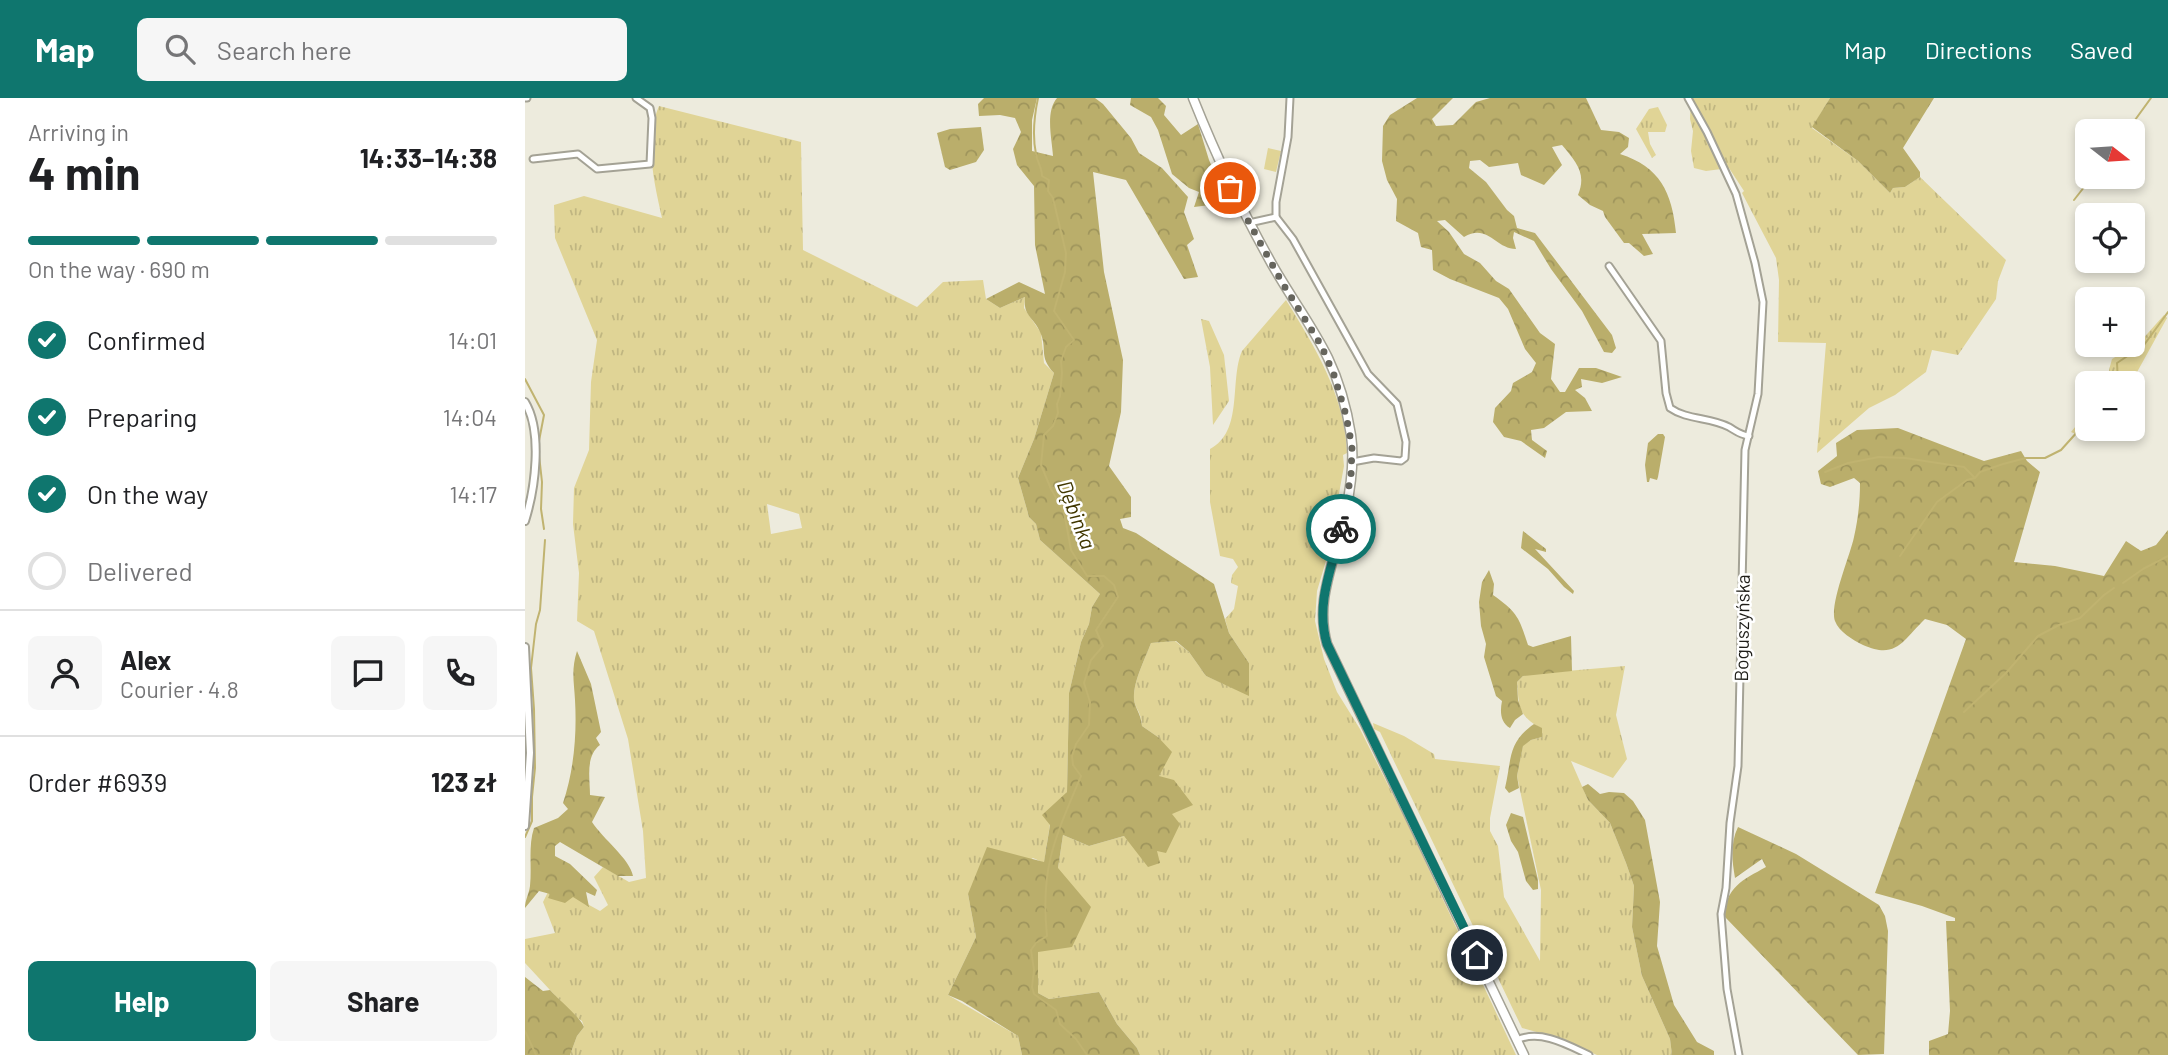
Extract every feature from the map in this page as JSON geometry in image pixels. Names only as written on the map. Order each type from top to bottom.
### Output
[{"type":"highway","points":[[1193,98],[1218,161],[1249,223],[1328,358],[1350,433],[1352,462],[1342,525],[1324,593],[1322,621],[1327,644],[1524,1055]]},
{"type":"street","points":[[533,159],[577,154],[597,169],[650,164],[650,108],[636,98]]},
{"type":"street","points":[[1290,98],[1288,137],[1276,202],[1276,217],[1293,239],[1368,374],[1393,399],[1399,410],[1406,442],[1405,458],[1397,462],[1374,458],[1352,462]]},
{"type":"street","name":"Boguszyńska","points":[[1688,98],[1736,194],[1763,302],[1758,394],[1745,450],[1738,766],[1721,927],[1727,989],[1739,1055]]},
{"type":"street","points":[[1249,223],[1276,217]]},
{"type":"street","points":[[1609,266],[1661,341],[1665,393],[1670,408],[1680,414],[1722,424],[1740,435],[1749,436]]},
{"type":"street","points":[[525,402],[533,419],[535,439],[534,484],[525,521]]},
{"type":"street","points":[[525,647],[530,772],[525,826]]},
{"type":"street","points":[[1517,1040],[1529,1036],[1548,1038],[1589,1055]]},
{"type":"green space","points":[[984,98],[1037,98],[1032,120],[1032,151],[1053,156],[1050,118],[1057,98],[1095,98],[1131,138],[1139,153],[1162,168],[1188,197],[1184,212],[1194,239],[1187,245],[1198,277],[1184,279],[1126,180],[1093,172],[1104,272],[1123,360],[1121,412],[1109,466],[1131,497],[1131,517],[1120,519],[1123,528],[1136,533],[1214,584],[1229,633],[1249,663],[1249,696],[1206,676],[1189,652],[1176,641],[1151,643],[1137,678],[1135,702],[1142,726],[1158,737],[1172,752],[1159,776],[1174,780],[1193,805],[1172,814],[1180,824],[1166,853],[1157,851],[1160,863],[1148,867],[1124,836],[1089,846],[1063,835],[1058,868],[1091,907],[1072,947],[1038,952],[1038,993],[1049,999],[1099,992],[1117,1024],[1140,1055],[1022,1055],[1018,1036],[948,995],[976,937],[968,894],[987,847],[1044,862],[1050,825],[1042,815],[1067,792],[1069,693],[1081,642],[1089,624],[1092,607],[1100,594],[1040,540],[1036,524],[1029,517],[1018,478],[1034,439],[1054,373],[1046,362],[1040,332],[1027,313],[1025,297],[1000,308],[986,299],[1019,282],[1045,294],[1035,245],[1034,186],[1017,165],[1013,149],[1021,132],[1015,118],[1000,115],[979,116],[978,104]]},
{"type":"green space","points":[[1131,98],[1158,98],[1166,106],[1164,115],[1181,135],[1198,124],[1209,160],[1234,215],[1218,204],[1194,207],[1199,192],[1189,188],[1172,174],[1151,117],[1130,105]]},
{"type":"green space","points":[[1417,98],[1453,98],[1432,119],[1436,126],[1453,125],[1476,102],[1490,98],[1586,98],[1601,130],[1619,132],[1629,138],[1628,147],[1620,154],[1645,166],[1667,193],[1676,233],[1642,234],[1653,254],[1644,256],[1629,243],[1624,243],[1603,211],[1578,195],[1581,174],[1576,162],[1562,145],[1552,147],[1562,165],[1544,185],[1521,175],[1518,163],[1489,167],[1480,160],[1470,161],[1469,168],[1486,182],[1514,216],[1517,228],[1535,233],[1612,335],[1616,348],[1612,353],[1604,352],[1582,311],[1534,241],[1514,232],[1516,249],[1509,248],[1479,233],[1464,237],[1445,220],[1437,221],[1449,232],[1464,254],[1480,263],[1496,281],[1509,289],[1540,333],[1555,344],[1551,379],[1560,392],[1565,392],[1579,368],[1596,368],[1622,377],[1602,383],[1581,379],[1582,387],[1575,390],[1585,398],[1592,411],[1566,412],[1544,428],[1531,430],[1532,440],[1547,451],[1545,458],[1521,441],[1504,437],[1493,422],[1495,408],[1511,391],[1513,383],[1532,372],[1536,363],[1525,349],[1508,309],[1499,298],[1433,270],[1432,250],[1421,247],[1418,233],[1396,221],[1397,199],[1387,180],[1382,161],[1383,126],[1390,115]]},
{"type":"green space","points":[[1691,98],[1830,98],[1812,128],[1858,161],[1890,193],[1893,188],[1905,187],[1920,177],[2006,260],[1998,281],[1996,299],[1958,355],[1932,350],[1926,372],[1895,395],[1869,408],[1817,453],[1826,343],[1778,342],[1779,280],[1776,258],[1742,193],[1744,191],[1729,168],[1706,171],[1694,168],[1691,151]]},
{"type":"green space","points":[[1830,98],[1934,98],[1903,148],[1920,172],[1920,177],[1905,187],[1893,188],[1890,193],[1858,161],[1812,127]]},
{"type":"green space","points":[[659,106],[801,142],[803,250],[917,307],[943,282],[983,280],[986,299],[1000,308],[1025,297],[1024,308],[1041,333],[1044,363],[1054,373],[1034,439],[1018,478],[1029,517],[1036,524],[1040,540],[1100,594],[1092,607],[1089,624],[1081,642],[1069,693],[1067,792],[1050,824],[1044,863],[1033,858],[968,894],[976,937],[948,995],[1018,1036],[1022,1055],[570,1055],[577,1036],[584,1027],[582,1021],[574,1016],[525,963],[525,939],[555,933],[543,902],[549,890],[571,895],[600,911],[608,905],[594,877],[603,867],[629,882],[646,878],[643,831],[628,739],[594,631],[577,621],[579,573],[573,524],[574,488],[589,450],[591,382],[597,340],[555,238],[554,205],[584,196],[662,218],[652,162],[654,119]],"holes":[[[767,504],[799,514],[802,528],[771,534]]]},
{"type":"green space","points":[[1658,107],[1667,125],[1665,132],[1648,132],[1656,155],[1652,158],[1636,129],[1649,109]]},
{"type":"green space","points":[[981,127],[984,150],[976,162],[950,170],[945,167],[937,133],[950,129]]},
{"type":"green space","points":[[1268,148],[1281,151],[1276,172],[1264,169]]},
{"type":"green space","points":[[1286,300],[1327,373],[1345,432],[1347,453],[1343,455],[1344,466],[1328,554],[1317,591],[1315,621],[1324,659],[1337,692],[1360,729],[1408,825],[1516,1055],[1140,1055],[1117,1024],[1099,992],[1049,999],[1038,993],[1038,951],[1063,835],[1089,846],[1124,836],[1157,851],[1171,814],[1159,776],[1158,737],[1142,726],[1134,699],[1137,678],[1151,643],[1175,641],[1189,652],[1206,676],[1249,695],[1249,663],[1229,633],[1225,619],[1234,609],[1238,586],[1231,583],[1232,575],[1238,567],[1233,559],[1220,556],[1210,502],[1210,449],[1221,441],[1232,418],[1236,376],[1242,351]]},
{"type":"green space","points":[[2164,315],[2167,318],[2138,371],[2109,371],[2112,359],[2115,357],[2145,357],[2145,336]]},
{"type":"green space","points":[[1201,319],[1209,321],[1224,355],[1229,401],[1213,425],[1210,367]]},
{"type":"green space","points":[[1898,428],[1984,461],[2021,451],[2027,461],[2040,472],[2014,562],[2055,566],[2104,576],[2126,541],[2141,551],[2156,545],[2168,530],[2168,1055],[1929,1055],[1929,1041],[1948,1034],[1950,1011],[1946,921],[1955,921],[1955,918],[1875,893],[1966,639],[1947,625],[1925,619],[1898,646],[1884,650],[1863,645],[1840,629],[1835,621],[1835,604],[1852,545],[1860,483],[1854,478],[1830,487],[1821,484],[1818,471],[1837,456],[1836,443],[1857,430]]},
{"type":"green space","points":[[1658,434],[1665,437],[1658,477],[1657,480],[1650,478],[1647,482],[1645,465],[1648,443]]},
{"type":"green space","points":[[1523,531],[1546,549],[1546,552],[1535,549],[1574,591],[1573,594],[1548,569],[1521,548]]},
{"type":"green space","points":[[1489,570],[1494,584],[1493,595],[1516,616],[1528,645],[1533,647],[1571,636],[1572,671],[1523,676],[1517,682],[1518,700],[1523,714],[1510,728],[1503,719],[1502,701],[1496,696],[1484,657],[1486,644],[1479,602],[1482,582]]},
{"type":"green space","points":[[577,651],[591,684],[601,732],[596,738],[600,745],[590,761],[590,795],[605,797],[592,822],[622,856],[633,876],[618,876],[560,842],[555,846],[555,856],[570,864],[597,890],[595,896],[586,892],[589,907],[573,897],[565,903],[548,898],[550,894],[539,891],[525,908],[530,886],[534,828],[558,818],[568,809],[563,803],[574,752],[576,713],[573,670]]},
{"type":"green space","points":[[1625,666],[1616,715],[1627,759],[1613,778],[1571,761],[1588,800],[1610,823],[1634,886],[1632,927],[1642,976],[1670,1039],[1672,1055],[1597,1055],[1558,1038],[1522,1028],[1380,732],[1374,729],[1373,723],[1404,736],[1434,754],[1435,759],[1500,766],[1490,831],[1498,846],[1504,897],[1540,961],[1541,890],[1517,776],[1523,745],[1542,737],[1542,729],[1521,710],[1517,682],[1523,676],[1532,674]]},
{"type":"green space","points":[[1534,724],[1542,728],[1542,737],[1523,746],[1517,776],[1519,788],[1509,793],[1505,788],[1512,752],[1519,738]]},
{"type":"green space","points":[[1588,784],[1600,794],[1624,793],[1633,801],[1645,820],[1660,902],[1657,946],[1674,1005],[1697,1042],[1714,1051],[1714,1055],[1672,1055],[1670,1039],[1642,976],[1632,927],[1634,886],[1610,823],[1588,800],[1582,787]]},
{"type":"green space","points":[[1511,813],[1523,817],[1538,889],[1533,890],[1526,881],[1518,852],[1511,841],[1506,825]]},
{"type":"green space","points":[[1738,827],[1796,854],[1879,905],[1888,931],[1884,1054],[1858,1055],[1725,917],[1732,891],[1766,867],[1762,859],[1735,878],[1732,852]]},
{"type":"green space","points":[[525,977],[543,991],[550,990],[582,1023],[584,1027],[577,1036],[570,1055],[525,1055]]},
{"type":"waterway","name":"Dębinka","points":[[1038,98],[1034,126],[1036,154],[1042,176],[1049,180],[1048,191],[1053,198],[1066,253],[1065,272],[1054,311],[1074,340],[1066,347],[1061,361],[1058,413],[1053,426],[1044,435],[1041,465],[1064,512],[1071,550],[1087,576],[1104,576],[1114,585],[1118,597],[1096,630],[1103,646],[1091,660],[1084,683],[1090,702],[1089,725],[1076,744],[1072,756],[1073,765],[1081,776],[1057,836],[1048,871],[1045,912],[1047,936],[1031,950],[1034,994],[1056,1010],[1060,1024],[1076,1039],[1087,1055]]},
{"type":"waterway","points":[[2136,119],[2151,98]]},
{"type":"waterway","points":[[2074,200],[2083,189]]},
{"type":"waterway","points":[[2117,371],[2117,363],[2144,345],[2168,312]]},
{"type":"waterway","points":[[525,379],[544,415],[538,446],[544,529]]},
{"type":"waterway","points":[[1900,556],[1937,502],[1967,480],[2003,464],[2026,458],[2045,458],[2061,450],[2075,434]]},
{"type":"waterway","points":[[1825,472],[1848,463],[1879,457],[1964,467],[1974,477]]},
{"type":"waterway","points":[[525,837],[532,821],[535,768],[531,668],[540,610],[545,540]]},
{"type":"waterway","points":[[2123,583],[2168,556]]},
{"type":"waterway","points":[[1964,712],[2006,673],[2038,636],[2080,618],[2114,588]]},
{"type":"waterway","points":[[525,1031],[536,1055]]},
{"type":"way so far","points":[[1230,188],[1283,284],[1321,345],[1334,375],[1352,447],[1348,498],[1341,529]]},
{"type":"route","points":[[1341,529],[1322,605],[1324,636],[1347,690],[1477,955]]}]
